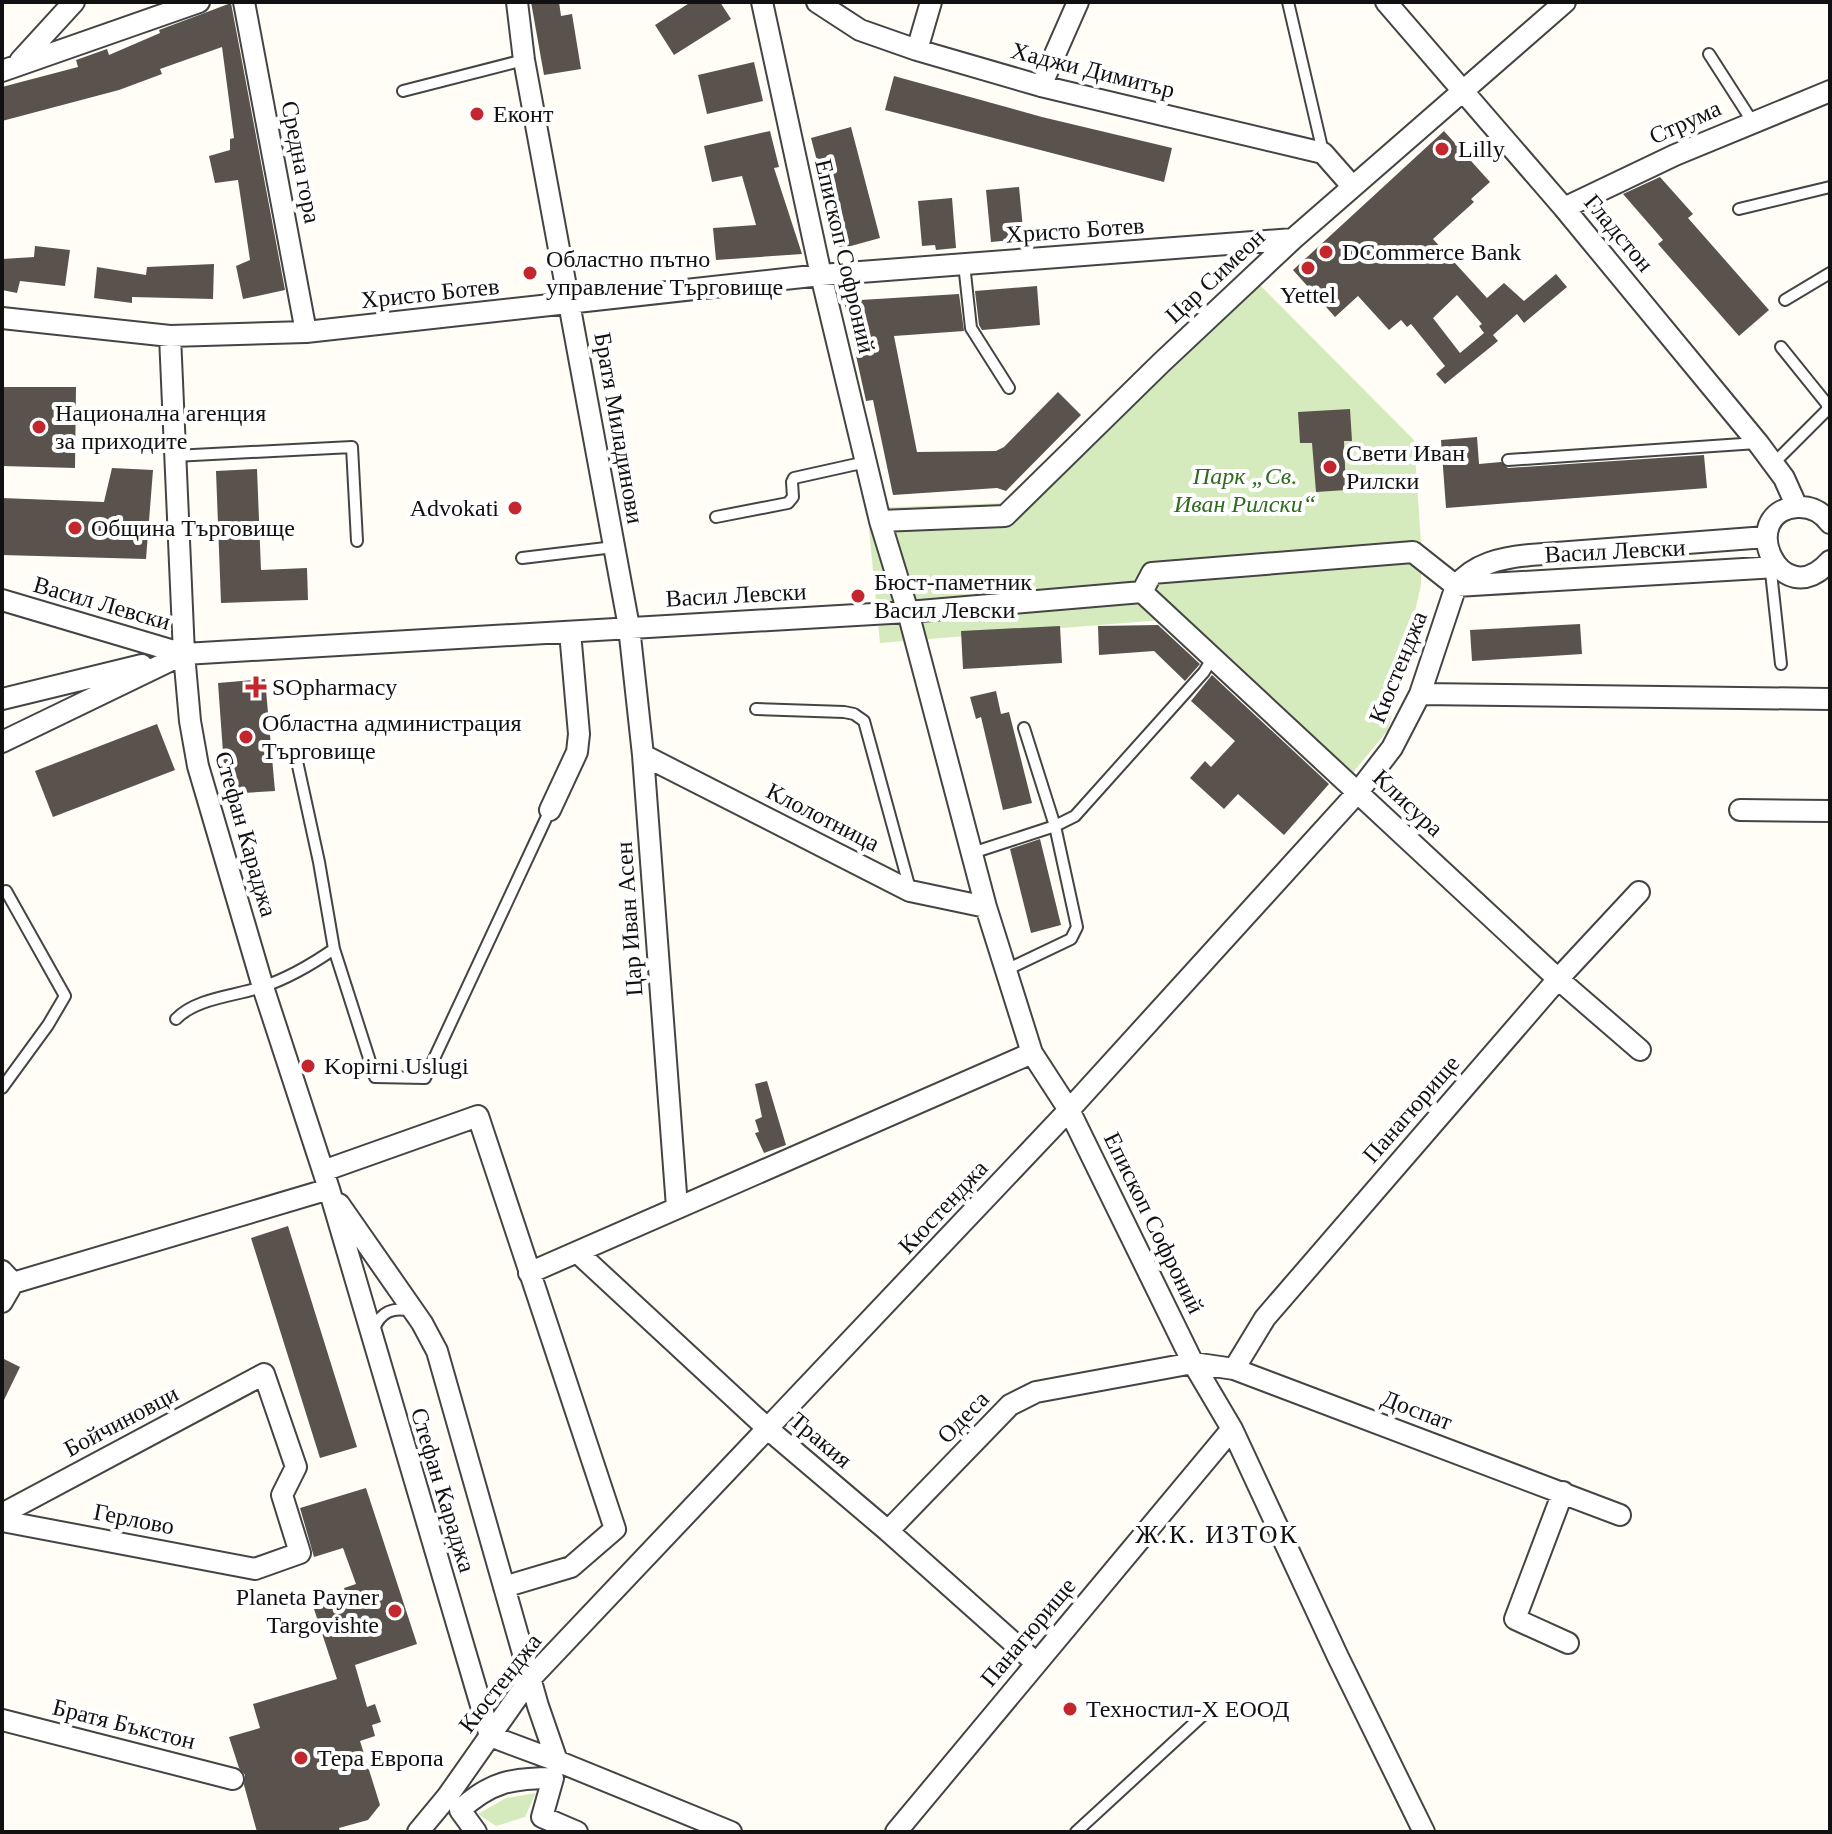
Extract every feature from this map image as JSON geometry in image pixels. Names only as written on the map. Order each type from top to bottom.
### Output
[{"type":"street","points":[[10,67],[74,2]]},
{"type":"street","points":[[10,67],[199,2]]},
{"type":"street","name":"Средна гора","points":[[244,2],[306,332]]},
{"type":"street","name":"Братя Миладинови","points":[[517,2],[524,60],[629,627]]},
{"type":"street","name":"Епископ Софроний","points":[[762,2],[821,275],[880,521],[908,612],[986,907],[1032,1053],[1069,1110],[1193,1363],[1232,1429],[1424,1832]]},
{"type":"street","name":"Хаджи Димитър","points":[[817,2],[860,30],[917,50],[1041,86],[1323,153]]},
{"type":"street","points":[[917,50],[931,2]]},
{"type":"street","points":[[1041,86],[1078,2]]},
{"type":"street","name":"Гладстон","points":[[1386,2],[1564,208],[1758,443],[1774,463],[1797,507]]},
{"type":"street","name":"Цар Симеон","points":[[880,521],[1005,516],[1293,239],[1565,2]]},
{"type":"street","name":"Струма","points":[[1564,208],[1752,121],[1830,91]]},
{"type":"street","points":[[1323,153],[1352,186]]},
{"type":"street","name":"Христо Ботев","points":[[2,318],[170,336],[306,332],[821,275],[1293,239]]},
{"type":"street","name":"Стефан Караджа","points":[[170,336],[184,654],[190,721],[206,799],[326,1180],[490,1736]]},
{"type":"street","points":[[1830,523],[1819,511],[1797,507],[1780,513],[1773,520],[1771,557],[1787,574],[1798,577],[1810,576],[1830,561]]},
{"type":"street","points":[[1142,592],[1152,573],[1413,552],[1456,586]]},
{"type":"street","name":"Васил Левски","points":[[1456,586],[1466,575],[1484,564],[1514,557],[1771,557]]},
{"type":"street","name":"Васил Левски","points":[[1456,586],[1771,557]]},
{"type":"street","name":"Кюстенджа","points":[[418,1832],[447,1797],[530,1679],[1069,1110],[1358,792],[1392,748],[1420,694],[1456,586]]},
{"type":"street","name":"Васил Левски","points":[[2,600],[184,654],[908,612],[1142,592]]},
{"type":"street","name":"Клисура","points":[[1142,592],[1558,979],[1640,1050]]},
{"type":"street","name":"Цар Иван Асен","points":[[629,627],[643,755],[677,1207]]},
{"type":"street","points":[[550,810],[577,752],[579,734],[570,632]]},
{"type":"street","points":[[2,699],[184,654]]},
{"type":"street","points":[[2,742],[184,654]]},
{"type":"street","points":[[1420,694],[1830,699]]},
{"type":"street","name":"Клолотница","points":[[643,755],[910,891],[986,907]]},
{"type":"street","points":[[1740,810],[1830,811]]},
{"type":"street","name":"Панагюрище","points":[[1234,1369],[1265,1318],[1558,979],[1639,892]]},
{"type":"street","points":[[529,1273],[1032,1053]]},
{"type":"street","points":[[2,1302],[8,1277],[326,1180],[478,1116],[615,1529],[571,1567],[504,1587]]},
{"type":"street","name":"Стефан Караджа","points":[[326,1180],[437,1351],[530,1679],[557,1761]]},
{"type":"street","name":"Тракия","points":[[577,1252],[768,1429],[1036,1663]]},
{"type":"street","name":"Доспат","points":[[1193,1363],[1234,1369],[1620,1515]]},
{"type":"street","name":"Одеса","points":[[888,1531],[1010,1405],[1036,1392],[1193,1363]]},
{"type":"street","name":"Бойчиновци","points":[[2,1514],[264,1374],[296,1467],[282,1495],[300,1553],[255,1569]]},
{"type":"street","name":"Панагюрище","points":[[896,1832],[1232,1429]]},
{"type":"street","points":[[1563,1492],[1515,1619],[1568,1643]]},
{"type":"street","name":"Герлово","points":[[2,1521],[255,1569]]},
{"type":"street","name":"Братя Бъкстон","points":[[2,1720],[233,1779]]},
{"type":"street","points":[[490,1736],[731,1832]]},
{"type":"street","points":[[447,1797],[501,1773],[557,1761]]},
{"type":"street","points":[[476,1832],[460,1810],[480,1792],[519,1778],[553,1778],[542,1817],[577,1832]]},
{"type":"lane","points":[[1288,2],[1323,153]]},
{"type":"lane","points":[[1709,54],[1752,121]]},
{"type":"lane","points":[[403,91],[524,60]]},
{"type":"lane","points":[[1739,209],[1830,187]]},
{"type":"lane","points":[[964,264],[971,328],[1009,388]]},
{"type":"lane","points":[[1785,300],[1830,273]]},
{"type":"lane","points":[[1774,463],[1827,410],[1827,404],[1781,347]]},
{"type":"lane","points":[[1508,460],[1758,443]]},
{"type":"lane","points":[[174,456],[352,447],[357,541]]},
{"type":"lane","points":[[716,517],[788,503],[793,497],[794,478],[866,462]]},
{"type":"lane","points":[[522,558],[614,547]]},
{"type":"lane","points":[[1771,557],[1781,664]]},
{"type":"lane","points":[[972,853],[1055,826],[1075,816],[1204,672],[1213,657]]},
{"type":"lane","points":[[756,709],[844,712],[864,721],[910,891]]},
{"type":"lane","points":[[1006,970],[1071,939],[1077,927],[1055,826],[1024,728]]},
{"type":"lane","points":[[295,752],[334,949],[375,1077],[425,1078],[550,810]]},
{"type":"lane","points":[[2,1088],[65,996],[6,891]]},
{"type":"lane","points":[[176,1019],[186,1009],[263,987],[305,970],[334,949]]},
{"type":"lane","points":[[372,1342],[374,1327],[380,1317],[398,1308],[413,1312]]},
{"type":"lane","points":[[1076,1832],[1202,1716]]},
{"type":"green space","name":"Парк „Св. Иван Рилски“","points":[[1248,273],[1414,440],[1421,585],[1388,730],[1341,787],[1161,620],[880,643],[867,508],[1007,503]]},
{"type":"green space","points":[[536,1793],[525,1817],[496,1826],[478,1814],[506,1798]]},
{"type":"building","points":[[531,2],[559,2],[561,16],[572,14],[581,69],[544,75]]},
{"type":"building","points":[[691,2],[720,2],[731,19],[674,55],[655,25]]},
{"type":"building","points":[[231,3],[285,290],[243,299],[236,266],[250,260],[238,180],[215,183],[209,156],[230,150],[230,139],[234,138],[222,47],[160,69],[162,74],[119,90],[2,121],[2,87],[78,67],[76,60],[107,49],[109,55],[160,33],[159,30]]},
{"type":"building","points":[[754,62],[763,101],[707,114],[698,75]]},
{"type":"building","points":[[894,76],[1042,117],[1172,148],[1164,182],[885,110]]},
{"type":"building","points":[[851,127],[880,238],[840,249],[811,138]]},
{"type":"building","points":[[770,131],[779,167],[774,168],[802,254],[716,260],[713,228],[756,225],[742,176],[712,182],[704,146]]},
{"type":"building","points":[[1444,131],[1490,182],[1471,199],[1474,202],[1433,239],[1487,298],[1504,283],[1524,301],[1556,274],[1567,287],[1524,323],[1517,314],[1493,335],[1498,341],[1445,384],[1436,374],[1445,366],[1411,324],[1407,327],[1401,320],[1389,330],[1358,296],[1335,317],[1293,270]],"holes":[[[1457,295],[1482,324],[1479,326],[1484,333],[1460,353],[1433,318]]]},
{"type":"building","points":[[1660,177],[1693,214],[1688,218],[1769,310],[1739,336],[1658,244],[1663,240],[1623,194]]},
{"type":"building","points":[[1019,187],[1024,239],[991,242],[986,190]]},
{"type":"building","points":[[952,198],[956,248],[936,250],[935,245],[922,246],[918,201]]},
{"type":"building","points":[[35,246],[70,250],[65,286],[20,281],[17,293],[2,290],[2,259],[34,257]]},
{"type":"building","points":[[214,264],[213,299],[132,297],[132,303],[94,298],[97,267],[146,275],[147,267]]},
{"type":"building","points":[[1037,286],[1040,325],[982,330],[975,291]]},
{"type":"building","points":[[959,294],[964,331],[894,336],[917,452],[996,451],[1004,447],[1058,392],[1081,415],[1006,491],[997,488],[893,495],[873,400],[866,401],[844,301]]},
{"type":"building","name":"Национална агенция за приходите","points":[[2,387],[76,387],[75,468],[2,466]]},
{"type":"building","name":"Свети Иван Рилски","points":[[1350,409],[1352,441],[1344,441],[1346,490],[1316,492],[1312,443],[1300,443],[1298,412]]},
{"type":"building","points":[[1477,437],[1479,464],[1501,462],[1508,468],[1704,455],[1707,488],[1446,508],[1441,440]]},
{"type":"building","name":"Община Търговище","points":[[112,468],[153,470],[146,559],[2,555],[2,498],[104,502]]},
{"type":"building","points":[[257,469],[261,570],[307,568],[308,600],[221,603],[216,471]]},
{"type":"building","points":[[1580,624],[1582,654],[1472,661],[1470,630]]},
{"type":"building","points":[[1158,625],[1200,664],[1185,681],[1154,651],[1099,655],[1098,626]]},
{"type":"building","points":[[1060,626],[1062,663],[963,669],[961,631]]},
{"type":"building","points":[[1212,675],[1329,784],[1284,835],[1238,794],[1224,809],[1190,778],[1205,761],[1211,767],[1235,741],[1191,701]]},
{"type":"building","name":"Областна администрация Търговище","points":[[265,679],[275,791],[226,794],[218,683]]},
{"type":"building","points":[[996,691],[1001,714],[1009,712],[1032,803],[1003,810],[981,717],[976,719],[970,697]]},
{"type":"building","points":[[157,724],[175,770],[53,817],[35,771]]},
{"type":"building","points":[[1040,839],[1061,925],[1031,933],[1010,849]]},
{"type":"building","points":[[767,1081],[786,1145],[764,1153],[755,1133],[759,1132],[755,1120],[762,1117],[755,1084]]},
{"type":"building","points":[[288,1226],[357,1447],[320,1458],[251,1238]]},
{"type":"building","points":[[2,1358],[20,1367],[2,1404]]},
{"type":"building","name":"Тера Европа","points":[[366,1488],[417,1644],[355,1665],[367,1707],[375,1704],[381,1722],[372,1725],[375,1736],[360,1741],[380,1805],[368,1820],[339,1828],[340,1832],[257,1832],[244,1785],[245,1775],[239,1768],[229,1737],[260,1728],[253,1704],[337,1679],[314,1609],[347,1597],[344,1588],[356,1584],[343,1548],[314,1557],[300,1508]]},
{"type":"place","name":"Еконт","points":[[477,114]]},
{"type":"place","name":"Lilly","points":[[1442,149]]},
{"type":"place","name":"DCommerce Bank","points":[[1326,252]]},
{"type":"place","name":"Yettel","points":[[1308,268]]},
{"type":"place","name":"Областно пътно управление Търговище","points":[[530,273]]},
{"type":"place","name":"Национална агенция за приходите","points":[[39,427]]},
{"type":"place","name":"Свети Иван Рилски","points":[[1330,467]]},
{"type":"place","name":"Advokati","points":[[515,508]]},
{"type":"place","name":"Община Търговище","points":[[75,528]]},
{"type":"place","name":"Бюст-паметник Васил Левски","points":[[858,596]]},
{"type":"place","name":"SOpharmacy","points":[[256,687]]},
{"type":"place","name":"Областна администрация Търговище","points":[[246,737]]},
{"type":"place","name":"Kopirni Uslugi","points":[[308,1066]]},
{"type":"place","name":"Planeta Payner Targovishte","points":[[395,1611]]},
{"type":"place","name":"Техностил-Х ЕООД","points":[[1070,1709]]},
{"type":"place","name":"Тера Европа","points":[[301,1758]]},
{"type":"district","name":"Ж.К. ИЗТОК","points":[[1217,1534]]}]
